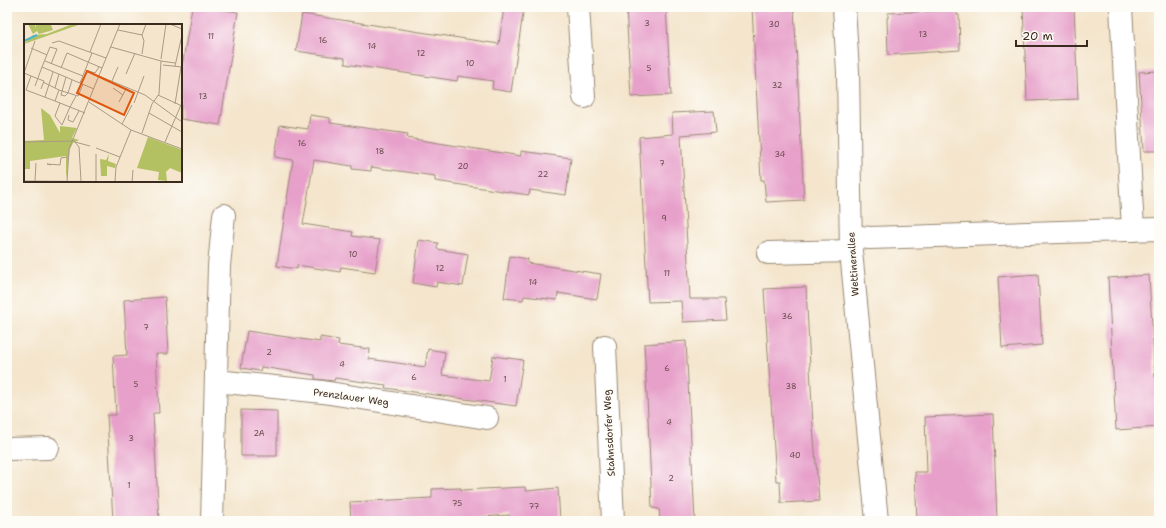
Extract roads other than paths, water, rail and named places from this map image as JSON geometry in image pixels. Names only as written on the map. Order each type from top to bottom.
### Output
[{"type":"street","points":[[578,7],[584,97]]},
{"type":"street","name":"Wettinerallee","points":[[844,7],[848,72],[851,244],[876,521]]},
{"type":"street","points":[[1121,7],[1133,230]]},
{"type":"street","points":[[212,521],[219,266],[224,215]]},
{"type":"street","points":[[768,253],[851,244],[870,238],[1159,229]]},
{"type":"street","name":"Stahnsdorfer Weg","points":[[605,346],[613,521]]},
{"type":"street","name":"Prenzlauer Weg","points":[[216,381],[323,392],[487,418]]},
{"type":"street","points":[[7,450],[48,448]]}]
